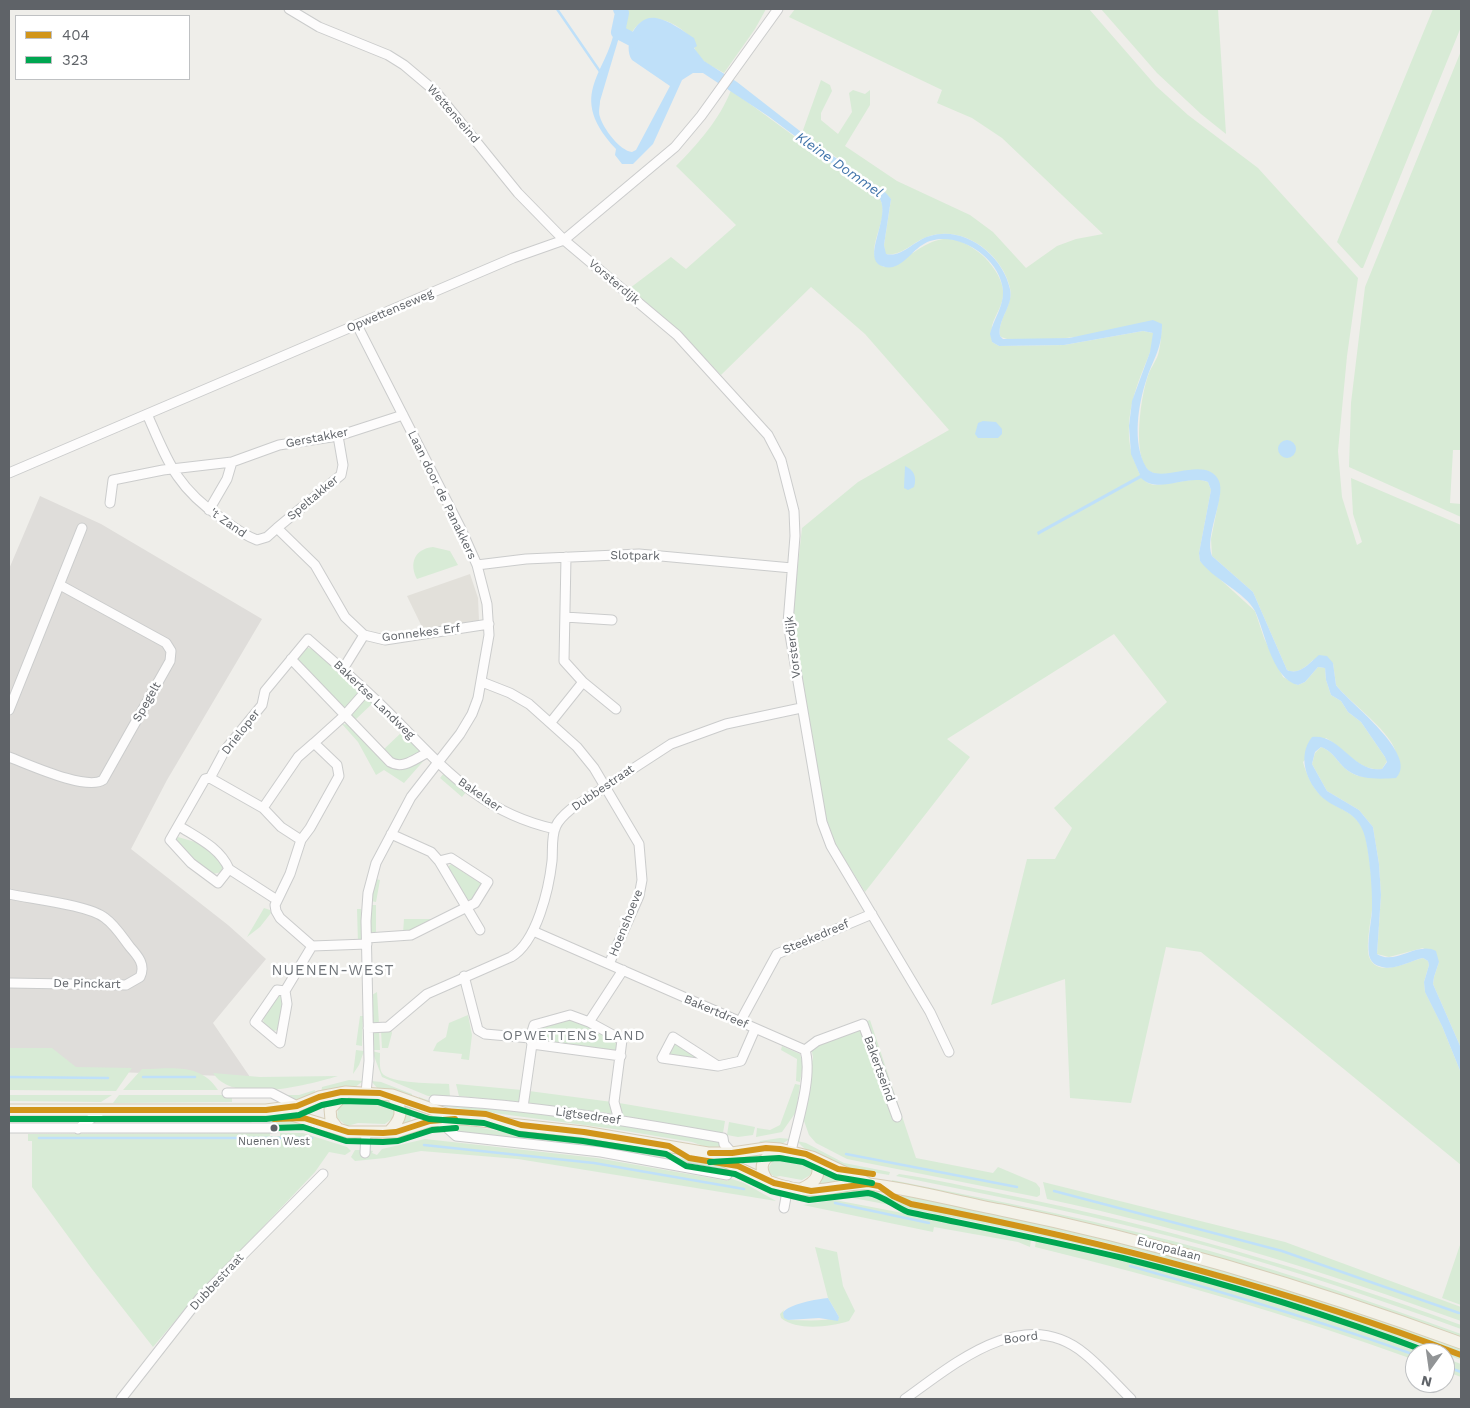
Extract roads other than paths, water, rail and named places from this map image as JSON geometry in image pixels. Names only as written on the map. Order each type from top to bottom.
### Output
[{"type":"main road","points":[[338,1129],[331,1120],[330,1109],[346,1092]]},
{"type":"main road","points":[[266,1110],[297,1106],[318,1097],[346,1092],[392,1096],[463,1119]]},
{"type":"main road","points":[[388,1132],[399,1120],[402,1112],[399,1104],[392,1096]]},
{"type":"main road","points":[[9,1110],[266,1110],[282,1112],[338,1129],[366,1132],[388,1132],[438,1120],[463,1119],[584,1132],[708,1153],[732,1153],[766,1148],[785,1150],[812,1157],[819,1169],[818,1177],[810,1185],[801,1189],[767,1180],[708,1153]]},
{"type":"main road","points":[[767,1180],[762,1170],[763,1162],[768,1156],[785,1150]]},
{"type":"main road","name":"Europalaan","points":[[812,1157],[868,1184],[1042,1219],[1208,1260],[1382,1314],[1461,1343]]},
{"type":"main road","name":"Europalaan","points":[[801,1189],[811,1190],[868,1184]]},
{"type":"street","name":"Wettenseind","points":[[289,9],[319,27],[388,56],[404,65],[424,81],[436,92],[518,193],[564,240]]},
{"type":"street","name":"Opwettenseweg","points":[[9,473],[513,258],[564,240],[675,147],[726,82],[778,9]]},
{"type":"street","name":"Vorsterdijk","points":[[564,240],[677,335],[768,436],[781,460],[792,503],[795,536],[788,623],[801,708],[822,822],[831,846],[930,1012],[949,1052]]},
{"type":"street","name":"Laan door de Panakkers","points":[[357,325],[477,565],[484,586],[489,624],[482,682],[472,714],[460,734],[416,789],[376,863],[368,893],[369,1061],[366,1093]]},
{"type":"street","name":"'t Zand","points":[[147,414],[171,469],[191,495],[244,535],[256,540],[267,537],[277,528]]},
{"type":"street","name":"Gerstakker","points":[[110,504],[114,480],[171,469],[232,462],[279,445],[338,436],[403,415]]},
{"type":"street","name":"Speltakker","points":[[277,528],[341,475],[343,465],[338,436]]},
{"type":"street","points":[[209,510],[227,479],[232,462]]},
{"type":"street","points":[[9,710],[82,528]]},
{"type":"street","points":[[277,528],[315,565],[345,617],[364,635]]},
{"type":"street","name":"Slotpark","points":[[477,565],[566,557],[639,554],[792,568]]},
{"type":"street","points":[[566,557],[564,661],[584,682],[616,709]]},
{"type":"street","name":"Spegelt","points":[[9,757],[84,783],[98,783],[103,780],[170,661],[171,651],[166,643],[60,585]]},
{"type":"street","points":[[565,617],[612,620]]},
{"type":"street","name":"Gonnekes Erf","points":[[343,669],[364,635],[386,640],[489,624]]},
{"type":"street","name":"Bakertse Landweg","points":[[308,640],[366,690],[437,763]]},
{"type":"street","name":"Drieloper","points":[[229,869],[218,883],[191,862],[170,840],[205,779],[210,778],[225,750],[262,705],[266,691],[308,640]]},
{"type":"street","points":[[291,659],[394,765],[404,764],[428,752]]},
{"type":"street","name":"Hoenshoeve","points":[[482,682],[510,693],[529,704],[551,722],[576,747],[605,786],[639,844],[642,860],[642,880],[639,896],[610,964]]},
{"type":"street","points":[[551,722],[584,682]]},
{"type":"street","points":[[263,808],[298,757],[346,715],[366,690]]},
{"type":"street","name":"Dubbestraat","points":[[555,829],[562,817],[605,786],[671,744],[726,724],[801,708]]},
{"type":"street","points":[[314,743],[337,765],[339,776],[310,828],[301,840],[290,874],[274,898],[276,911],[312,946],[411,935],[475,903],[488,882],[451,858],[440,861]]},
{"type":"street","name":"Bakelaer","points":[[437,763],[484,801],[508,814],[555,829]]},
{"type":"street","points":[[210,778],[263,808],[280,827],[301,840]]},
{"type":"street","points":[[179,826],[206,842],[224,858],[229,869],[274,898]]},
{"type":"street","points":[[368,1028],[388,1027],[427,994],[515,955],[524,946],[533,931],[548,890],[555,829]]},
{"type":"street","points":[[391,834],[430,852],[440,861],[480,930]]},
{"type":"street","name":"De Pinckart","points":[[9,894],[72,907],[105,918],[133,950],[142,963],[143,970],[140,977],[126,985],[9,983]]},
{"type":"street","name":"Steekedreef","points":[[740,1022],[777,954],[872,914]]},
{"type":"street","name":"Bakertdreef","points":[[533,931],[805,1050]]},
{"type":"street","points":[[285,991],[277,990],[255,1022],[280,1043],[287,1004],[285,991],[312,946]]},
{"type":"street","points":[[589,1022],[622,970]]},
{"type":"street","points":[[464,976],[478,1030],[485,1034],[621,1056]]},
{"type":"street","points":[[523,1107],[534,1025],[570,1015],[589,1022],[622,1040],[614,1102],[619,1120]]},
{"type":"street","name":"Bakertseind","points":[[805,1050],[817,1041],[863,1024],[897,1117]]},
{"type":"street","points":[[718,1066],[673,1037],[662,1058],[718,1066],[741,1061],[755,1029]]},
{"type":"street","points":[[785,1150],[804,1088],[808,1060],[805,1050]]},
{"type":"street","points":[[228,1093],[272,1092],[297,1106]]},
{"type":"street","name":"Ligtsedreef","points":[[434,1100],[523,1107],[619,1120],[723,1138],[724,1144],[732,1153]]},
{"type":"street","points":[[78,1129],[102,1110]]},
{"type":"street","points":[[438,1120],[456,1136],[601,1152],[727,1175]]},
{"type":"street","points":[[9,1128],[274,1128]]},
{"type":"street","points":[[365,1153],[366,1132]]},
{"type":"street","name":"Dubbestraat","points":[[121,1399],[200,1298],[323,1174]]},
{"type":"street","points":[[784,1208],[788,1186]]},
{"type":"street","name":"Boord","points":[[905,1399],[954,1365],[993,1342],[1030,1334],[1043,1335],[1077,1348],[1131,1399]]},
{"type":"water","points":[[616,9],[625,9],[625,17],[600,101],[599,113],[608,133],[627,151],[632,152],[636,150],[670,86],[632,60],[629,54],[630,39],[637,26],[649,18],[661,19],[694,38],[697,46],[694,48],[704,61],[737,82],[823,149],[886,193],[891,199],[884,245],[886,254],[892,255],[903,251],[924,238],[943,234],[956,235],[968,239],[991,254],[1006,277],[1011,295],[1001,324],[1000,336],[1003,339],[1069,338],[1153,320],[1162,324],[1159,347],[1144,388],[1139,411],[1138,435],[1142,457],[1146,467],[1152,472],[1161,474],[1204,470],[1213,473],[1219,481],[1220,497],[1211,538],[1210,548],[1212,556],[1253,592],[1287,670],[1300,670],[1319,655],[1327,656],[1333,663],[1336,685],[1380,729],[1398,756],[1401,768],[1396,778],[1385,779],[1355,775],[1346,769],[1330,752],[1321,747],[1315,752],[1312,764],[1327,791],[1359,810],[1373,827],[1379,864],[1381,895],[1377,954],[1391,957],[1421,949],[1436,951],[1439,962],[1433,984],[1461,1048],[1461,1073],[1442,1026],[1425,992],[1424,982],[1429,965],[1428,961],[1423,958],[1395,967],[1384,968],[1375,965],[1370,959],[1368,944],[1372,892],[1369,858],[1363,831],[1360,824],[1351,814],[1328,802],[1317,792],[1308,777],[1304,760],[1307,744],[1312,737],[1322,737],[1331,741],[1354,760],[1372,769],[1382,769],[1387,762],[1385,757],[1361,722],[1348,712],[1341,701],[1331,695],[1326,680],[1325,668],[1318,667],[1305,682],[1298,685],[1289,681],[1282,674],[1270,654],[1259,620],[1251,604],[1213,574],[1200,561],[1199,553],[1211,490],[1208,482],[1191,480],[1156,485],[1148,483],[1141,478],[1038,535],[1037,532],[1140,475],[1131,454],[1129,426],[1132,401],[1150,352],[1153,333],[1143,331],[1064,345],[999,346],[992,342],[991,329],[1002,302],[1003,291],[1001,279],[987,258],[966,244],[942,239],[925,243],[898,265],[893,267],[881,266],[875,258],[874,251],[882,215],[880,199],[768,116],[703,73],[693,73],[682,80],[653,144],[633,164],[622,164],[615,155],[616,149],[600,128],[592,110],[592,94],[596,79],[615,30]]},
{"type":"water","points":[[983,421],[996,422],[1002,429],[1002,434],[998,438],[978,438],[975,434],[978,423]]},
{"type":"water","points":[[1287,440],[1293,443],[1296,449],[1293,455],[1287,458],[1281,455],[1278,449],[1281,443]]},
{"type":"water","points":[[905,466],[913,472],[915,477],[914,487],[908,490],[904,488]]},
{"type":"water","points":[[828,1298],[839,1317],[838,1321],[819,1318],[788,1320],[784,1318],[783,1313],[791,1307],[804,1302]]},
{"type":"waterway","points":[[557,9],[601,73]]},
{"type":"waterway","name":"Kleine Dommel","points":[[620,9],[622,13],[618,32],[647,47]]},
{"type":"waterway","points":[[9,1077],[108,1078]]},
{"type":"waterway","points":[[143,1077],[195,1077]]},
{"type":"waterway","points":[[39,1138],[312,1138]]},
{"type":"waterway","points":[[424,1145],[594,1163],[744,1189]]},
{"type":"waterway","points":[[846,1154],[1017,1187]]},
{"type":"waterway","points":[[1054,1191],[1282,1251],[1459,1313]]},
{"type":"waterway","points":[[835,1203],[929,1223]]},
{"type":"waterway","points":[[1130,1266],[1273,1308],[1405,1352]]},
{"type":"waterway","points":[[1455,1370],[1461,1372]]},
{"type":"place","name":"Nuenen West","points":[[274,1128]]},
{"type":"district","name":"NUENEN-WEST","points":[[333,971]]},
{"type":"district","name":"OPWETTENS LAND","points":[[574,1036]]}]
